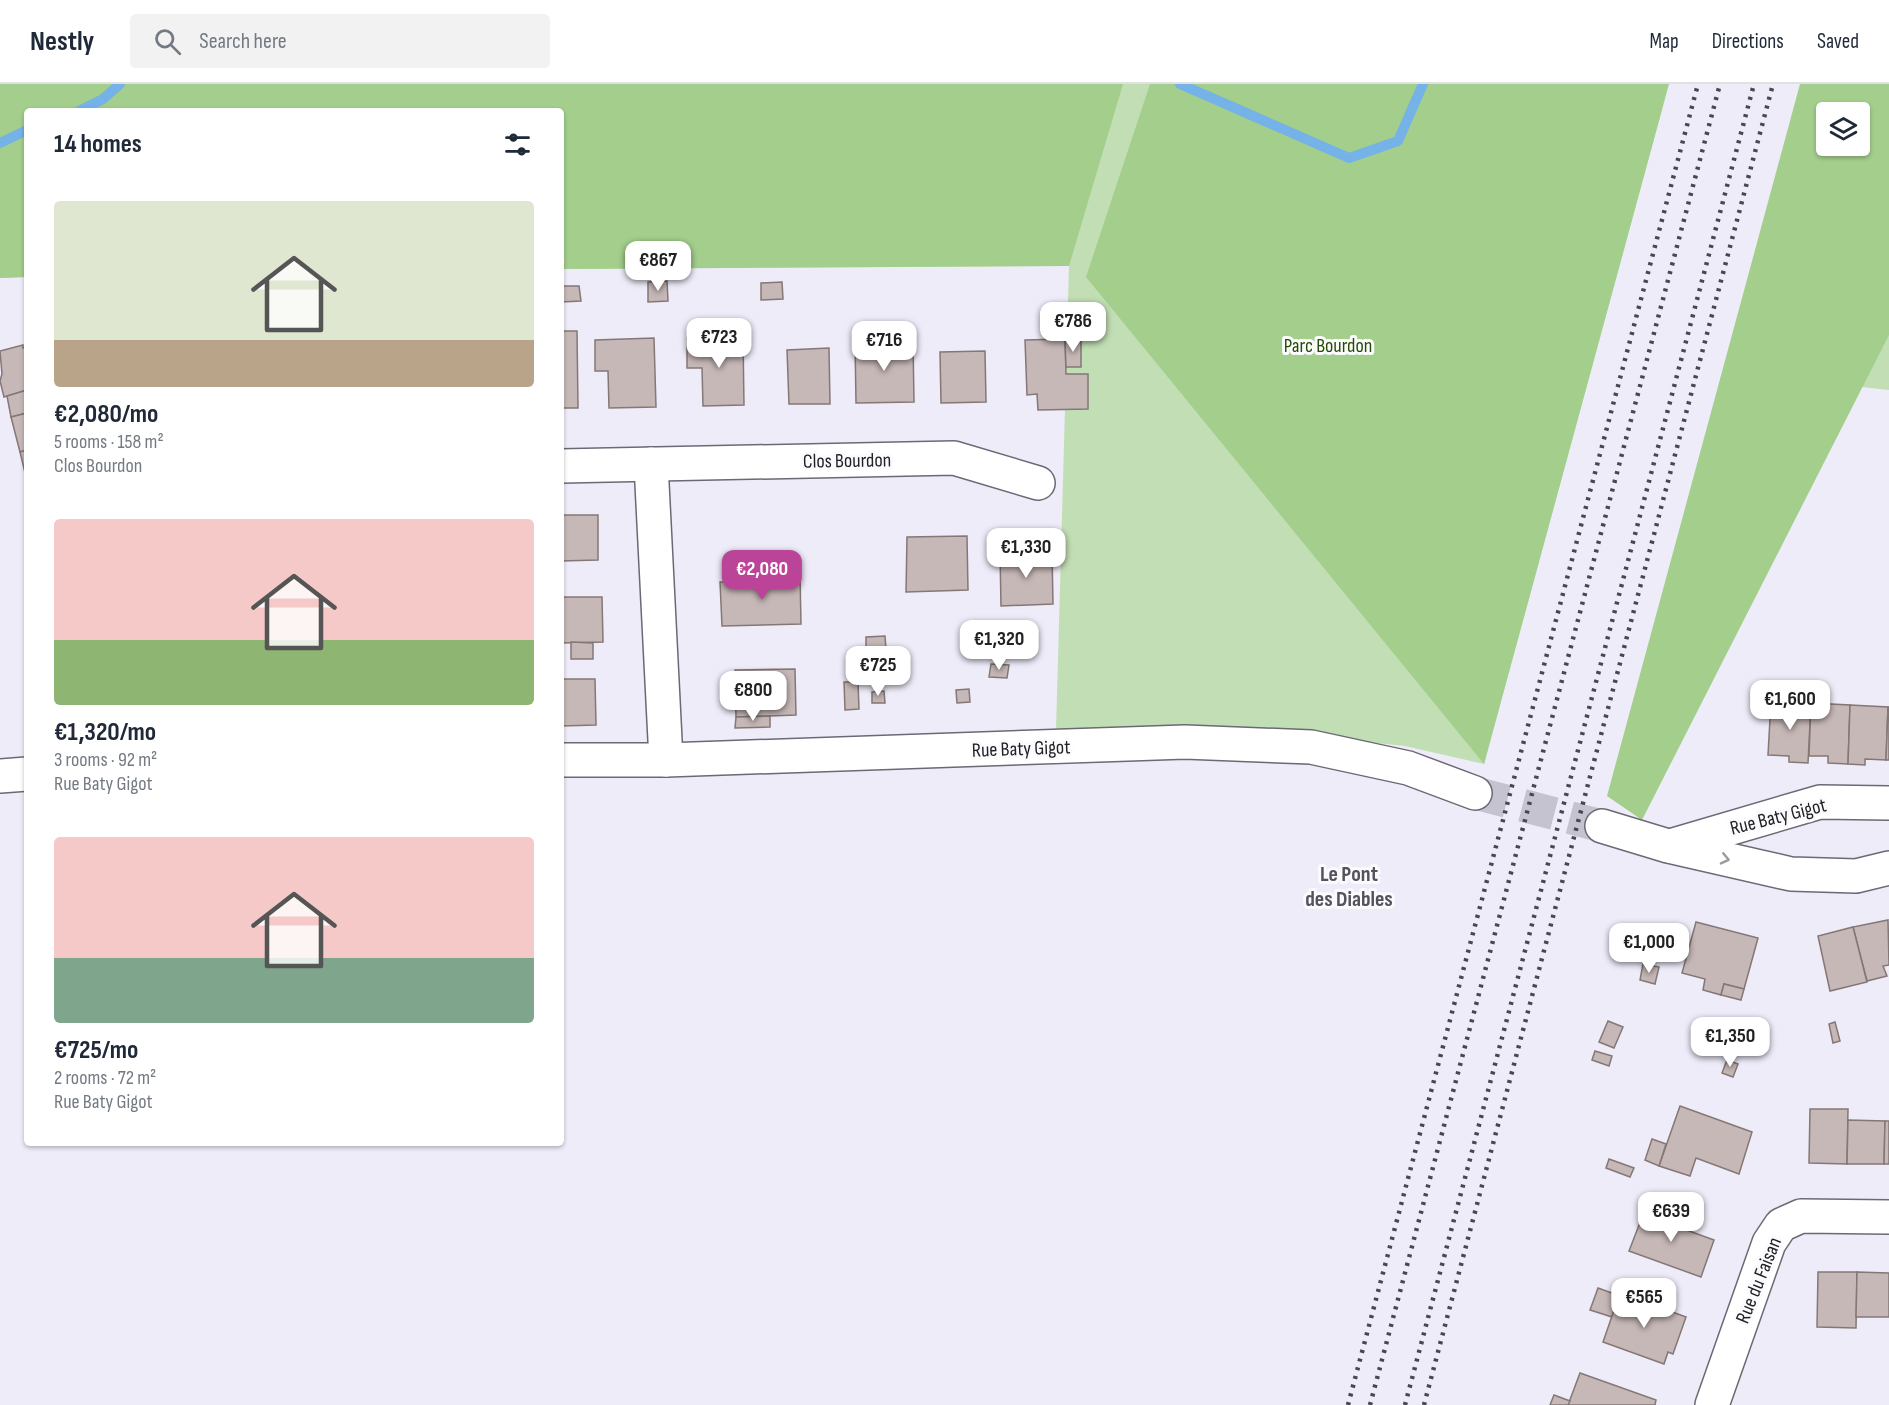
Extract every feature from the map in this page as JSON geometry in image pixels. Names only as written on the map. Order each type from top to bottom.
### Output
[{"type":"street","name":"Clos Bourdon","points":[[564,466],[954,458],[1038,483]]},
{"type":"street","points":[[651,464],[666,760]]},
{"type":"street","name":"Rue Baty Gigot","points":[[564,760],[666,760],[1185,742],[1311,747],[1408,768],[1475,792]]},
{"type":"street","points":[[0,776],[24,774]]},
{"type":"street","name":"Rue Baty Gigot","points":[[1668,846],[1820,802],[1889,803]]},
{"type":"street","name":"Rue Baty Gigot","points":[[1602,826],[1668,846],[1791,874],[1856,876],[1889,868]]},
{"type":"street","name":"Rue du Faisan","points":[[1712,1405],[1769,1243],[1781,1225],[1801,1216],[1889,1217]]},
{"type":"green space","name":"Parc Bourdon","points":[[0,84],[1665,84],[1661,113],[1484,764],[1405,746],[1293,734],[1056,730],[1069,266],[564,269],[564,108],[24,108],[24,277],[0,278]]},
{"type":"green space","points":[[0,84],[1123,84],[1069,266],[564,269],[564,108],[24,108],[24,277],[0,278]]},
{"type":"green space","points":[[1150,84],[1669,84],[1484,764],[1086,277]]},
{"type":"green space","points":[[1800,84],[1889,84],[1889,335],[1642,820],[1607,796]]},
{"type":"green space","points":[[1889,251],[1889,390],[1852,386]]},
{"type":"building","points":[[667,281],[668,301],[648,302],[648,282]]},
{"type":"building","points":[[782,282],[783,299],[761,300],[761,283]]},
{"type":"building","points":[[564,286],[579,286],[581,301],[564,302]]},
{"type":"building","points":[[735,320],[738,337],[687,338],[689,331],[706,330],[706,321]]},
{"type":"building","points":[[564,331],[577,331],[578,408],[564,408]]},
{"type":"building","points":[[743,337],[744,405],[703,406],[702,368],[687,368],[687,338]]},
{"type":"building","points":[[654,338],[656,407],[609,408],[608,371],[595,371],[595,340]]},
{"type":"building","points":[[1065,339],[1066,374],[1088,374],[1088,409],[1038,410],[1037,394],[1027,395],[1025,340]]},
{"type":"building","points":[[1065,339],[1081,339],[1081,367],[1066,367]]},
{"type":"building","points":[[913,341],[914,402],[856,403],[855,342]]},
{"type":"building","points":[[23,345],[24,391],[4,397],[0,381],[2,374],[0,351]]},
{"type":"building","points":[[829,348],[830,404],[789,404],[787,350]]},
{"type":"building","points":[[985,351],[986,402],[941,403],[940,352]]},
{"type":"building","points":[[24,391],[24,414],[11,417],[7,396]]},
{"type":"building","points":[[24,414],[24,451],[20,452],[11,417]]},
{"type":"building","points":[[24,451],[24,469],[20,452]]},
{"type":"building","points":[[564,515],[598,515],[598,560],[564,561]]},
{"type":"building","points":[[967,536],[968,590],[906,592],[907,537]]},
{"type":"building","points":[[1052,552],[1053,604],[1001,606],[1000,553]]},
{"type":"building","points":[[800,575],[801,624],[722,626],[720,582],[740,582],[739,576]]},
{"type":"building","points":[[564,597],[602,597],[603,642],[564,643]]},
{"type":"building","points":[[885,636],[886,649],[866,650],[866,637]]},
{"type":"building","points":[[571,642],[593,643],[593,659],[571,659]]},
{"type":"building","points":[[991,664],[1009,665],[1007,678],[989,677]]},
{"type":"building","points":[[795,669],[796,715],[736,717],[735,670]]},
{"type":"building","points":[[564,679],[595,679],[596,725],[564,726]]},
{"type":"building","points":[[844,682],[858,682],[859,709],[845,710]]},
{"type":"building","points":[[969,689],[970,702],[957,703],[956,690]]},
{"type":"building","points":[[884,691],[885,703],[872,703],[872,692]]},
{"type":"building","points":[[1771,701],[1811,703],[1808,763],[1789,762],[1789,756],[1768,755]]},
{"type":"building","points":[[1811,703],[1850,705],[1848,764],[1828,763],[1828,756],[1809,756]]},
{"type":"building","points":[[1850,705],[1888,707],[1886,760],[1865,759],[1865,765],[1848,764]]},
{"type":"building","points":[[1888,707],[1889,760],[1886,760]]},
{"type":"building","points":[[770,716],[770,727],[735,728],[736,717]]},
{"type":"building","points":[[1888,920],[1889,965],[1883,966],[1887,976],[1867,981],[1853,927]]},
{"type":"building","points":[[1696,922],[1758,938],[1744,989],[1724,984],[1721,995],[1703,990],[1705,979],[1682,973]]},
{"type":"building","points":[[1853,927],[1867,982],[1830,991],[1818,936]]},
{"type":"building","points":[[1643,964],[1659,967],[1655,984],[1640,980]]},
{"type":"building","points":[[1724,984],[1744,989],[1741,1000],[1721,995]]},
{"type":"building","points":[[1608,1021],[1623,1027],[1614,1048],[1599,1042]]},
{"type":"building","points":[[1835,1022],[1840,1041],[1833,1043],[1829,1024]]},
{"type":"building","points":[[1595,1051],[1612,1056],[1609,1066],[1592,1060]]},
{"type":"building","points":[[1727,1060],[1738,1064],[1733,1077],[1722,1073]]},
{"type":"building","points":[[1680,1106],[1752,1132],[1739,1174],[1696,1158],[1690,1176],[1659,1166]]},
{"type":"building","points":[[1810,1109],[1848,1109],[1847,1164],[1809,1163]]},
{"type":"building","points":[[1848,1120],[1885,1121],[1884,1164],[1847,1164]]},
{"type":"building","points":[[1885,1121],[1889,1121],[1889,1164],[1884,1164]]},
{"type":"building","points":[[1652,1139],[1666,1144],[1659,1166],[1645,1160]]},
{"type":"building","points":[[1609,1159],[1634,1168],[1630,1177],[1606,1168]]},
{"type":"building","points":[[1646,1207],[1684,1220],[1681,1228],[1714,1240],[1701,1277],[1629,1251]]},
{"type":"building","points":[[1818,1272],[1857,1272],[1856,1328],[1817,1327]]},
{"type":"building","points":[[1857,1272],[1889,1273],[1889,1317],[1856,1317]]},
{"type":"building","points":[[1598,1288],[1620,1296],[1612,1317],[1590,1310]]},
{"type":"building","points":[[1620,1293],[1686,1317],[1673,1354],[1668,1352],[1664,1364],[1603,1342]]},
{"type":"building","points":[[1580,1373],[1656,1400],[1655,1405],[1568,1405]]},
{"type":"building","points":[[1554,1395],[1570,1401],[1568,1405],[1550,1405]]},
{"type":"waterway","points":[[85,108],[103,99],[120,84]]},
{"type":"waterway","points":[[1180,84],[1349,158],[1398,141],[1423,84]]},
{"type":"waterway","points":[[0,143],[24,131]]},
{"type":"tunnel","points":[[1475,793],[1602,826]]},
{"type":"railway","points":[[1348,1405],[1698,84]]},
{"type":"railway","points":[[1370,1405],[1720,84]]},
{"type":"railway","points":[[1405,1405],[1754,84]]},
{"type":"railway","points":[[1424,1405],[1773,84]]},
{"type":"district","name":"Le Pont des Diables","points":[[1349,886]]}]
